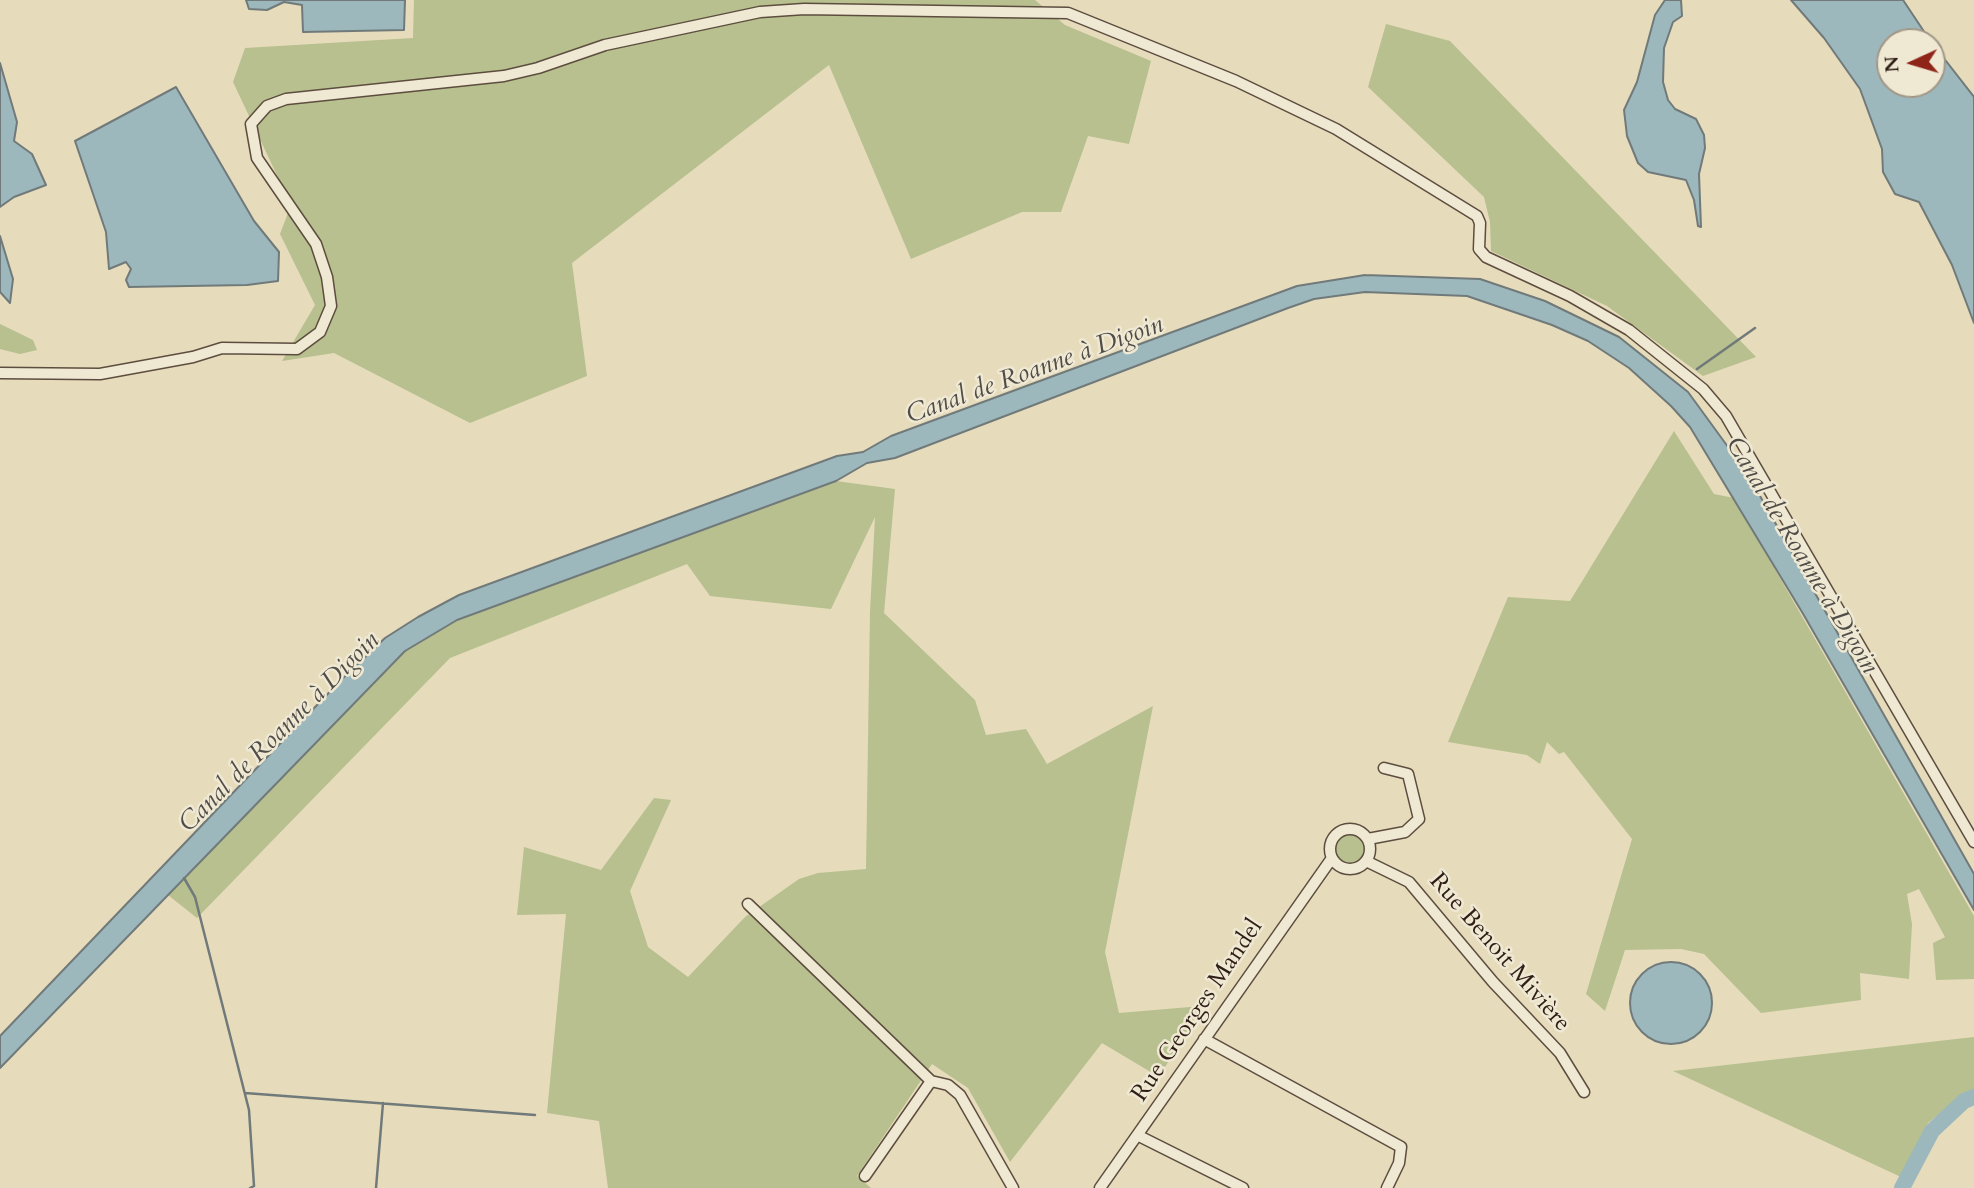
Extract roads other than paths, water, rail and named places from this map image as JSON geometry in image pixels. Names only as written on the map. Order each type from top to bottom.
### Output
[{"type":"street","points":[[0,373],[100,374],[222,348],[296,349],[320,332],[331,306],[324,266],[316,244],[257,158],[251,124],[267,106],[286,99],[504,75],[538,68],[617,42],[760,12],[804,9],[1055,13],[1088,20],[1317,118],[1477,216],[1480,223],[1479,249],[1486,257],[1570,296],[1629,330],[1703,389],[1726,416],[1974,842]]},
{"type":"street","points":[[1332,858],[1345,869],[1357,868],[1366,861],[1370,850],[1367,839],[1405,832],[1419,819],[1408,774],[1384,768]]},
{"type":"street","name":"Rue Georges Mandel","points":[[1100,1188],[1332,858],[1330,844],[1337,833],[1350,828],[1367,839]]},
{"type":"street","name":"Rue Benoit Mivière","points":[[1366,861],[1409,883],[1493,982],[1560,1053],[1584,1092]]},
{"type":"street","points":[[748,904],[931,1082],[948,1085],[960,1095],[1013,1188]]},
{"type":"street","points":[[1204,1039],[1401,1147],[1399,1163],[1387,1188]]},
{"type":"street","points":[[865,1177],[931,1082]]},
{"type":"street","points":[[1139,1136],[1242,1188]]},
{"type":"water","points":[[246,0],[405,0],[404,30],[303,32],[302,5],[284,2],[267,10],[249,9]]},
{"type":"water","points":[[1665,0],[1681,0],[1682,16],[1673,22],[1664,48],[1663,82],[1668,100],[1675,109],[1696,119],[1704,135],[1705,148],[1699,174],[1701,227],[1698,226],[1694,200],[1686,180],[1648,172],[1638,163],[1627,136],[1624,110],[1637,82],[1655,15]]},
{"type":"water","points":[[1791,0],[1903,0],[1922,28],[1876,28],[1876,98],[1946,98],[1946,61],[1974,97],[1974,323],[1952,265],[1919,202],[1895,194],[1883,172],[1882,149],[1860,89],[1824,38]]},
{"type":"water","points":[[0,63],[17,122],[14,141],[32,154],[46,185],[14,197],[0,207]]},
{"type":"water","points":[[176,87],[254,221],[279,252],[278,281],[247,285],[129,287],[126,280],[131,269],[126,262],[109,269],[106,232],[75,141]]},
{"type":"water","points":[[0,236],[13,279],[10,303],[0,292]]},
{"type":"water","points":[[1365,275],[1480,279],[1545,301],[1619,337],[1688,392],[1747,473],[1974,874],[1974,910],[1802,612],[1690,427],[1671,406],[1629,368],[1588,341],[1552,325],[1467,296],[1365,292],[1314,299],[1288,308],[895,458],[867,463],[836,481],[457,620],[405,651],[0,1068],[0,1036],[341,680],[385,638],[418,617],[459,595],[837,456],[863,452],[891,436],[1297,286]]},
{"type":"water","points":[[1671,962],[1687,965],[1700,974],[1709,987],[1712,1003],[1709,1019],[1700,1032],[1687,1041],[1671,1044],[1655,1041],[1642,1032],[1633,1019],[1630,1003],[1633,987],[1642,974],[1655,965]]},
{"type":"waterway","points":[[1697,369],[1755,328]]},
{"type":"waterway","points":[[184,878],[195,897],[249,1110],[254,1186],[250,1188]]},
{"type":"waterway","points":[[245,1093],[535,1115]]},
{"type":"waterway","points":[[1902,1188],[1932,1131],[1964,1101],[1974,1097]]},
{"type":"waterway","points":[[376,1188],[383,1103]]},
{"type":"water label","name":"Canal de Roanne à Digoin","points":[[1035,371]]},
{"type":"water label","name":"Canal de Roanne à Digoin","points":[[1801,556]]},
{"type":"water label","name":"Canal de Roanne à Digoin","points":[[280,733]]}]
